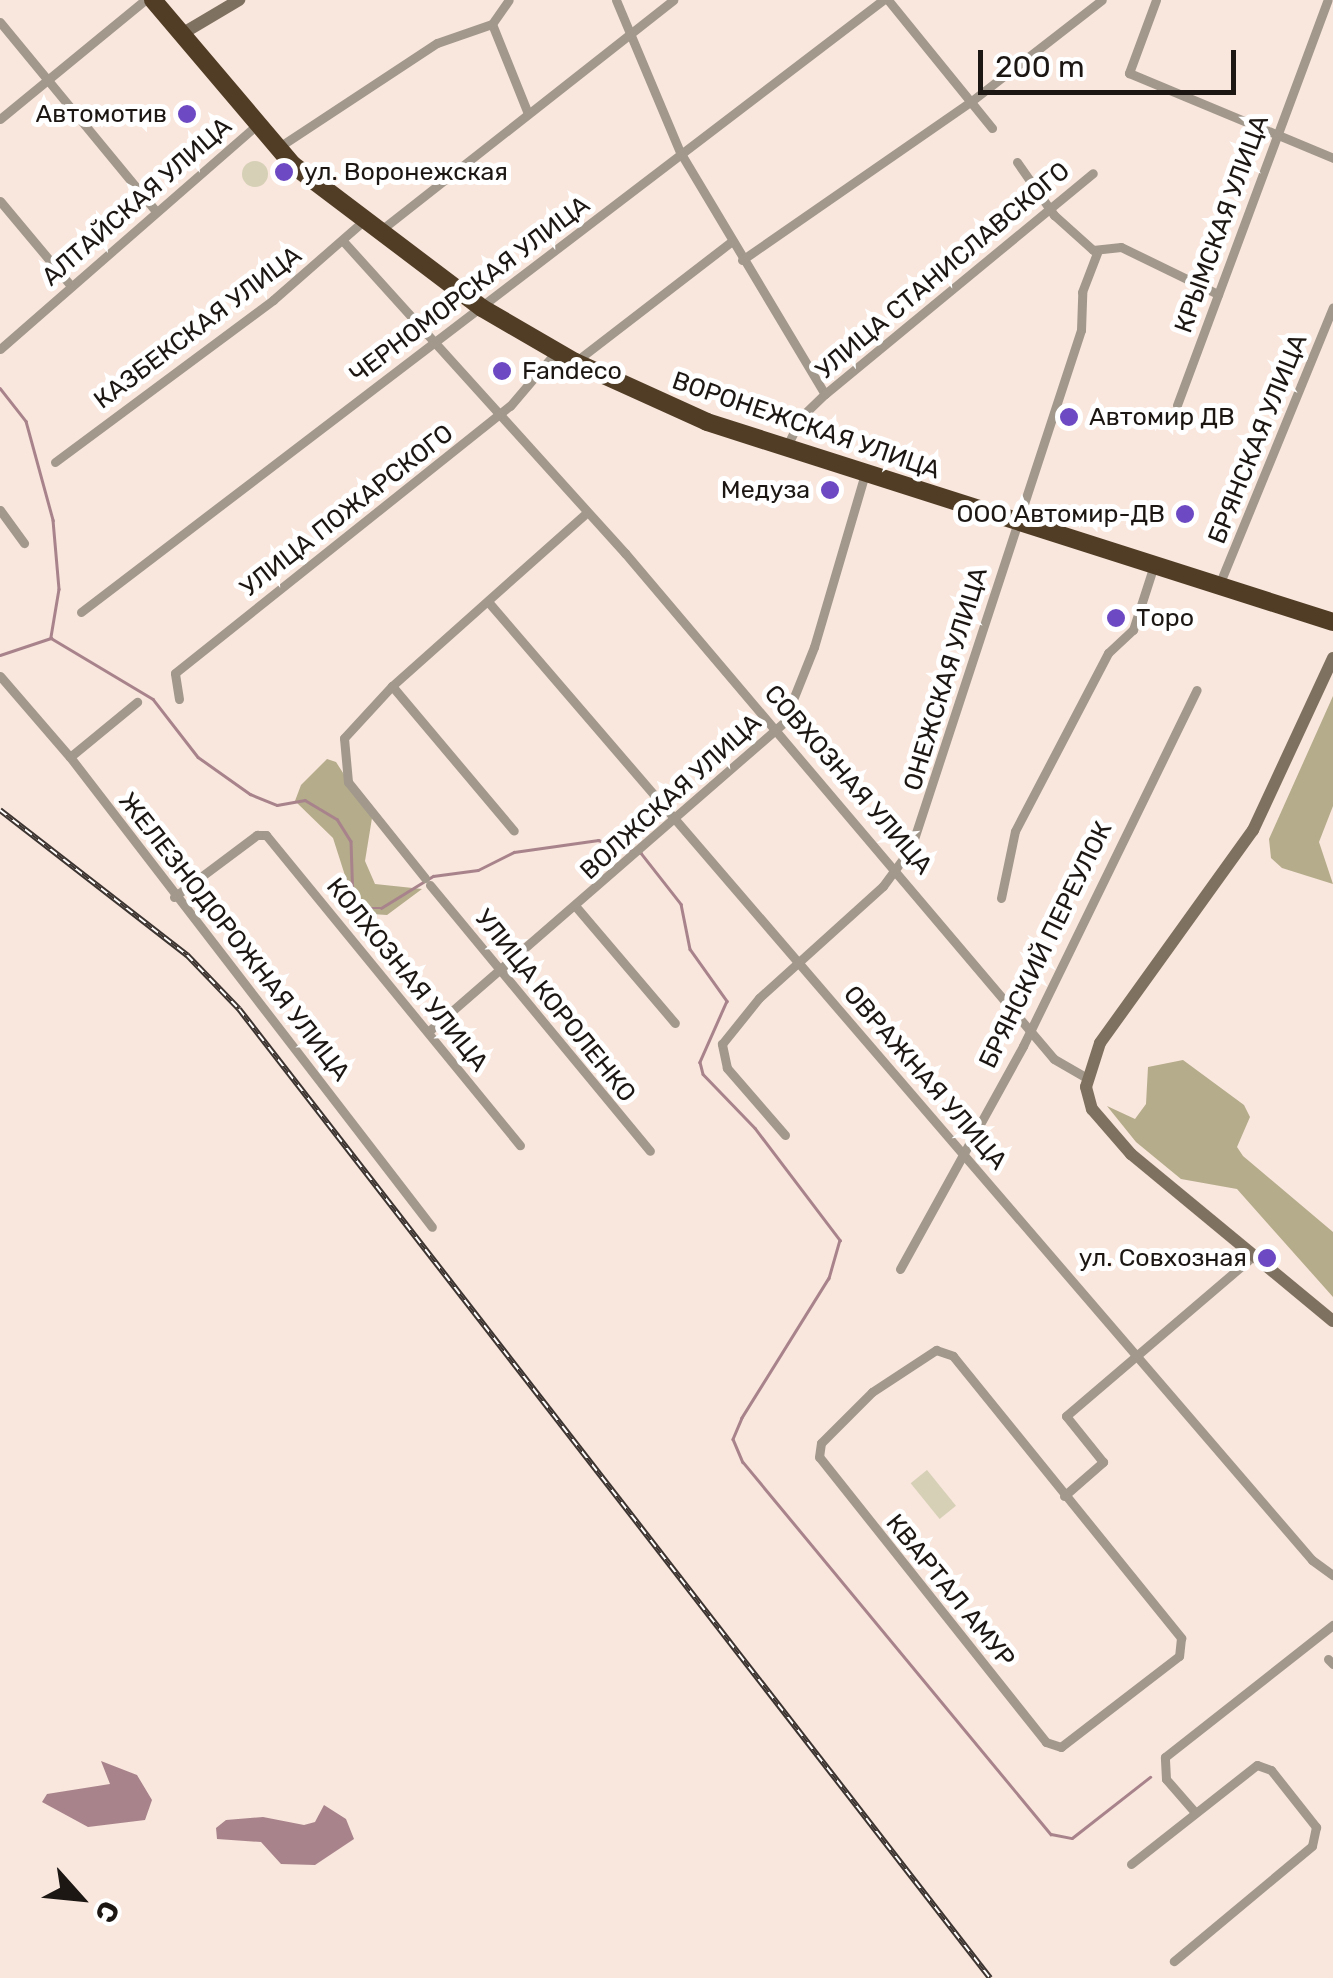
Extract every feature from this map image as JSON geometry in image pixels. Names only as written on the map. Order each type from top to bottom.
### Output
[{"type":"highway","name":"ВОРОНЕЖСКАЯ УЛИЦА","points":[[149,0],[277,148],[378,236],[482,308],[575,362],[681,412],[786,449],[1333,622]]},
{"type":"main road","points":[[180,35],[240,0]]},
{"type":"main road","points":[[1333,658],[1253,830],[1100,1044],[1087,1078],[1092,1109],[1131,1154],[1252,1258],[1333,1321]]},
{"type":"street","points":[[0,119],[149,0]]},
{"type":"street","points":[[277,148],[437,43],[492,24],[509,0]]},
{"type":"street","points":[[616,0],[680,152],[825,394]]},
{"type":"street","points":[[378,236],[396,213],[673,0]]},
{"type":"street","points":[[885,0],[992,128]]},
{"type":"street","name":"ЧЕРНОМОРСКАЯ УЛИЦА","points":[[81,612],[482,308],[680,152],[885,0]]},
{"type":"street","points":[[742,260],[969,102],[1102,0]]},
{"type":"street","points":[[1156,0],[1126,67],[1161,91],[1333,158]]},
{"type":"street","name":"КРЫМСКАЯ УЛИЦА","points":[[1177,405],[1328,0]]},
{"type":"street","points":[[0,22],[156,211]]},
{"type":"street","points":[[492,24],[527,111]]},
{"type":"street","name":"АЛТАЙСКАЯ УЛИЦА","points":[[0,349],[256,125]]},
{"type":"street","points":[[1017,162],[1050,209],[1097,253],[1121,247],[1218,294]]},
{"type":"street","name":"УЛИЦА СТАНИСЛАВСКОГО","points":[[786,449],[798,422],[825,394],[1093,173]]},
{"type":"street","points":[[0,201],[70,286]]},
{"type":"street","name":"КАЗБЕКСКАЯ УЛИЦА","points":[[55,462],[343,241],[362,222]]},
{"type":"street","name":"СОВХОЗНАЯ УЛИЦА","points":[[343,241],[437,339],[584,515],[778,730],[1054,1059],[1087,1078]]},
{"type":"street","points":[[575,362],[732,242]]},
{"type":"street","name":"ОНЕЖСКАЯ УЛИЦА","points":[[784,1135],[720,1052],[744,1012],[896,870],[924,814],[1080,330],[1082,292],[1097,253]]},
{"type":"street","name":"БРЯНСКАЯ УЛИЦА","points":[[1220,585],[1333,308]]},
{"type":"street","name":"УЛИЦА ПОЖАРСКОГО","points":[[179,699],[174,673],[502,414],[556,352]]},
{"type":"street","name":"ВОЛЖСКАЯ УЛИЦА","points":[[430,1031],[577,908],[778,730],[814,647],[865,474]]},
{"type":"street","points":[[0,510],[24,542]]},
{"type":"street","points":[[514,831],[392,686],[490,604],[584,515]]},
{"type":"street","points":[[1001,898],[1015,831],[1110,649],[1134,630],[1154,565]]},
{"type":"street","name":"ОВРАЖНАЯ УЛИЦА","points":[[490,604],[672,820],[1333,1576]]},
{"type":"street","name":"ЖЕЛЕЗНОДОРОЖНАЯ УЛИЦА","points":[[0,676],[70,757],[174,897],[432,1227]]},
{"type":"street","name":"УЛИЦА КОРОЛЕНКО","points":[[392,686],[344,738],[348,782],[650,1151]]},
{"type":"street","name":"БРЯНСКИЙ ПЕРЕУЛОК","points":[[900,1269],[1032,1029],[1197,690]]},
{"type":"street","points":[[70,757],[137,702]]},
{"type":"street","name":"КОЛХОЗНАЯ УЛИЦА","points":[[174,897],[261,833],[430,1031],[520,1146]]},
{"type":"street","points":[[577,908],[675,1023]]},
{"type":"street","points":[[1064,1496],[1103,1462],[1066,1416],[1252,1258]]},
{"type":"street","name":"КВАРТАЛ АМУР","points":[[936,1350],[953,1356],[1064,1496],[1181,1638],[1183,1650],[1124,1704],[1056,1748],[933,1604],[818,1452],[872,1392],[936,1350]]},
{"type":"street","points":[[1193,1810],[1166,1779],[1165,1757],[1333,1625]]},
{"type":"street","points":[[1131,1864],[1193,1810],[1250,1768],[1264,1766],[1316,1832],[1312,1846],[1174,1961]]},
{"type":"shaded area","points":[[255,161],[264,165],[268,174],[264,183],[255,187],[246,183],[242,174],[246,165]]},
{"type":"shaded area","points":[[1333,696],[1333,806],[1319,842],[1333,884],[1282,868],[1271,858],[1269,839]]},
{"type":"shaded area","points":[[327,759],[336,762],[372,818],[365,861],[375,884],[422,889],[387,915],[357,913],[333,838],[295,801],[301,785]]},
{"type":"shaded area","points":[[1183,1060],[1244,1105],[1250,1117],[1237,1147],[1243,1156],[1333,1232],[1333,1297],[1237,1189],[1181,1179],[1136,1142],[1107,1106],[1135,1119],[1146,1104],[1148,1067]]},
{"type":"shaded area","points":[[927,1470],[956,1506],[940,1519],[911,1483]]},
{"type":"shaded area","points":[[101,1761],[137,1775],[152,1800],[145,1820],[88,1827],[42,1802],[47,1794],[110,1784]]},
{"type":"shaded area","points":[[324,1805],[346,1819],[354,1839],[315,1865],[281,1864],[261,1842],[217,1839],[216,1828],[226,1820],[263,1817],[304,1825],[315,1822]]},
{"type":"waterway","points":[[0,388],[26,421],[53,520],[59,589],[51,637]]},
{"type":"waterway","points":[[0,655],[51,638],[153,699],[198,757],[250,794],[277,805],[305,800],[337,819],[351,841],[353,900],[364,908],[381,908],[433,876],[478,870],[514,852],[598,840],[641,853],[681,904],[690,949],[727,1001],[700,1062],[703,1074],[755,1128],[840,1240],[829,1278],[742,1418],[733,1439],[743,1462],[1051,1834],[1072,1838],[1150,1777]]},
{"type":"railway","points":[[0,810],[187,955],[239,1009],[990,1978]]},
{"type":"place","name":"Автомотив","points":[[187,114]]},
{"type":"place","name":"ул. Воронежская","points":[[284,172]]},
{"type":"place","name":"Fandeco","points":[[502,371]]},
{"type":"place","name":"Автомир ДВ","points":[[1069,417]]},
{"type":"place","name":"Медуза","points":[[830,490]]},
{"type":"place","name":"ООО Автомир-ДВ","points":[[1185,514]]},
{"type":"place","name":"Торо","points":[[1116,618]]},
{"type":"place","name":"ул. Совхозная","points":[[1267,1258]]}]
